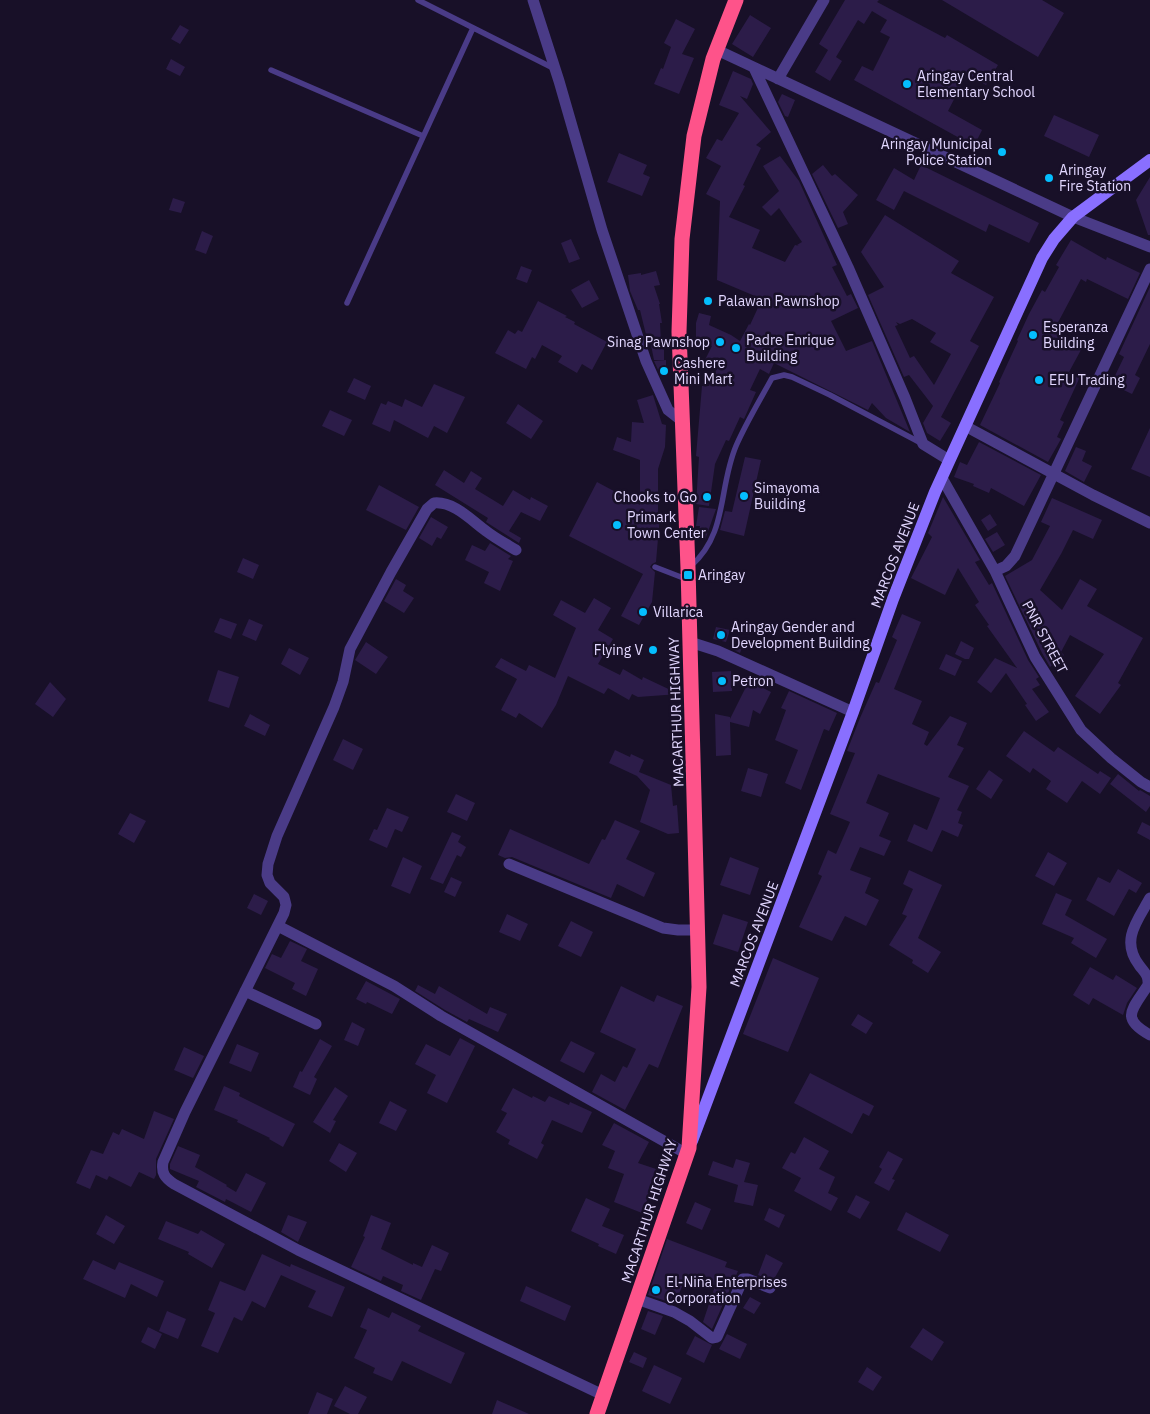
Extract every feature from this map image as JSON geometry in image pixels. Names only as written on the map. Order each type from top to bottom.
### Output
[{"type":"highway","name":"MACARTHUR HIGHWAY","points":[[597,1414],[688,1151],[699,987],[688,574],[679,332],[682,239],[694,136],[713,59],[736,0]]},
{"type":"street","points":[[533,0],[602,230],[646,361],[668,410],[682,420]]},
{"type":"street","points":[[778,80],[824,0]]},
{"type":"street","points":[[717,50],[1073,217],[1150,247]]},
{"type":"street","points":[[754,68],[848,267],[923,444],[950,460]]},
{"type":"street","name":"MARCOS AVENUE","points":[[688,1151],[853,712],[893,599],[935,492],[1042,258],[1054,239],[1073,217],[1150,160]]},
{"type":"street","points":[[995,571],[1006,566],[1015,556],[1150,269]]},
{"type":"street","points":[[965,426],[1150,523]]},
{"type":"street","name":"PNR STREET","points":[[942,478],[995,571],[1035,657],[1081,730],[1111,758],[1150,787]]},
{"type":"street","points":[[516,550],[484,530],[470,517],[458,510],[438,503],[431,505],[428,509],[348,655],[343,682],[334,707],[277,836],[268,864],[267,876],[270,883],[284,897],[286,905],[278,926],[185,1112],[163,1162],[162,1169],[168,1180],[298,1250],[603,1395]]},
{"type":"street","points":[[690,642],[718,651],[853,712]]},
{"type":"street","points":[[509,864],[663,928],[698,930]]},
{"type":"street","points":[[1150,898],[1135,924],[1130,944],[1132,953],[1147,975],[1148,980],[1148,985],[1132,1009],[1132,1021],[1137,1028],[1150,1035]]},
{"type":"street","points":[[278,926],[394,986],[441,1016],[688,1151]]},
{"type":"street","points":[[245,991],[316,1024]]},
{"type":"street","points":[[637,1298],[674,1312],[690,1321],[712,1338],[717,1337],[743,1279],[748,1279],[770,1288]]},
{"type":"lane","points":[[418,0],[555,69]]},
{"type":"lane","points":[[347,303],[473,28]]},
{"type":"lane","points":[[271,70],[423,136]]},
{"type":"lane","points":[[655,567],[688,574],[700,558],[717,530],[728,470],[736,446],[772,378],[784,375],[792,377],[923,444]]},
{"type":"building","points":[[845,0],[879,0],[877,2],[945,38],[947,35],[998,65],[986,85],[967,74],[948,111],[982,130],[974,146],[854,80],[862,66],[873,71],[890,37],[880,32],[887,20],[872,11],[864,24],[858,20],[836,57],[842,61],[830,81],[815,72],[828,50],[819,44]]},
{"type":"building","points":[[942,0],[1042,0],[1064,13],[1038,57]]},
{"type":"building","points":[[750,15],[771,28],[753,57],[732,44]]},
{"type":"building","points":[[676,19],[695,29],[682,54],[694,58],[679,94],[654,84],[661,68],[663,69],[671,47],[664,43]]},
{"type":"building","points":[[180,25],[189,30],[180,44],[171,39]]},
{"type":"building","points":[[171,59],[185,67],[180,76],[166,69]]},
{"type":"building","points":[[733,71],[751,79],[753,84],[747,99],[740,96],[771,132],[756,145],[761,148],[729,217],[760,230],[752,248],[785,262],[795,245],[799,246],[797,245],[802,242],[779,208],[771,216],[762,207],[779,191],[763,166],[780,156],[799,181],[837,265],[832,267],[847,296],[851,294],[858,308],[831,321],[846,351],[872,341],[910,432],[886,418],[872,403],[868,410],[774,363],[769,374],[760,369],[750,390],[756,392],[744,419],[740,417],[729,441],[726,440],[715,464],[709,506],[696,504],[699,457],[696,456],[702,386],[709,386],[716,370],[703,364],[712,346],[696,337],[696,323],[699,313],[711,316],[709,325],[740,341],[762,299],[717,280],[720,201],[706,194],[721,166],[706,158],[717,139],[722,141],[739,113],[719,105]]},
{"type":"building","points":[[782,94],[795,100],[788,117],[785,116],[778,102]]},
{"type":"building","points":[[1054,115],[1099,135],[1089,157],[1044,136]]},
{"type":"building","points":[[619,153],[647,165],[643,174],[650,177],[642,196],[607,182]]},
{"type":"building","points":[[823,165],[832,176],[835,174],[858,195],[843,212],[848,224],[838,228],[812,174]]},
{"type":"building","points":[[921,165],[1039,223],[1029,243],[989,224],[986,232],[904,191],[894,210],[876,200],[894,168],[914,180]]},
{"type":"building","points":[[1150,177],[1150,235],[1148,235],[1136,200]]},
{"type":"building","points":[[173,198],[185,202],[181,213],[169,210]]},
{"type":"building","points":[[885,215],[959,261],[951,273],[994,297],[970,341],[979,346],[941,417],[951,423],[940,441],[927,433],[923,423],[933,406],[909,375],[904,377],[868,295],[884,287],[861,252]],"holes":[[[912,319],[936,333],[930,342],[951,354],[934,385],[914,356],[910,358],[895,326],[898,325],[896,322],[900,324]]]},
{"type":"building","points":[[202,231],[213,236],[206,254],[195,250]]},
{"type":"building","points":[[571,239],[580,259],[569,263],[561,243]]},
{"type":"building","points":[[1071,240],[1106,260],[1107,257],[1140,273],[1128,299],[1087,279],[1086,282],[1081,279],[1053,332],[1082,348],[1069,372],[1080,377],[1060,420],[1064,422],[1057,437],[1061,439],[1048,462],[980,425],[1029,314],[1042,290],[1045,292],[1059,267],[1056,265]]},
{"type":"building","points":[[521,266],[532,270],[527,283],[516,279]]},
{"type":"building","points":[[656,271],[660,285],[654,286],[660,304],[662,323],[660,323],[661,343],[648,343],[640,310],[638,310],[630,291],[628,275],[641,273],[641,275]]},
{"type":"building","points":[[589,280],[599,299],[582,308],[571,290]]},
{"type":"building","points":[[1150,287],[1150,344],[1135,375],[1140,378],[1132,394],[1111,384],[1124,357],[1119,354]]},
{"type":"building","points":[[538,301],[567,316],[565,317],[575,322],[574,324],[607,342],[592,370],[582,364],[577,373],[558,362],[562,356],[542,345],[535,359],[532,357],[526,369],[495,353],[508,330],[515,334],[518,330],[522,332]]},
{"type":"building","points":[[651,345],[664,345],[664,360],[654,360]]},
{"type":"building","points":[[666,360],[666,376],[661,376],[654,361]]},
{"type":"building","points":[[354,378],[371,386],[365,400],[347,392]]},
{"type":"building","points":[[434,384],[465,397],[447,433],[434,426],[428,438],[394,420],[390,432],[372,424],[381,403],[386,405],[388,401],[402,407],[405,399],[422,407]]},
{"type":"building","points":[[653,395],[662,424],[666,425],[665,447],[658,469],[658,514],[660,515],[656,562],[650,567],[655,572],[652,602],[639,625],[621,616],[643,574],[569,536],[597,482],[640,505],[640,460],[613,450],[617,437],[631,442],[632,422],[644,423],[637,400]]},
{"type":"building","points":[[518,404],[543,421],[531,439],[506,423]]},
{"type":"building","points":[[330,410],[352,420],[344,436],[322,426]]},
{"type":"building","points":[[1150,428],[1150,477],[1131,469]]},
{"type":"building","points":[[979,442],[1041,475],[1024,506],[991,488],[989,493],[973,486],[974,484],[954,477],[960,462],[967,465]]},
{"type":"building","points":[[1076,447],[1086,451],[1082,461],[1092,466],[1084,482],[1065,471]]},
{"type":"building","name":"Simayoma Building","points":[[745,457],[761,460],[744,536],[720,530],[725,511],[732,512]]},
{"type":"building","points":[[444,470],[464,483],[471,471],[482,478],[475,489],[503,506],[513,490],[530,500],[531,497],[548,506],[540,521],[521,512],[509,531],[521,538],[519,543],[486,522],[488,518],[435,485]]},
{"type":"building","points":[[379,485],[419,507],[406,530],[366,510]]},
{"type":"building","points":[[943,497],[980,560],[975,562],[989,585],[992,583],[1028,660],[1039,677],[1036,679],[1040,685],[1032,689],[1049,712],[1036,721],[1006,673],[991,693],[977,682],[995,658],[1017,668],[987,626],[989,625],[975,605],[979,602],[958,568],[945,595],[911,578],[932,537],[928,533]]},
{"type":"building","points":[[1052,498],[1102,520],[1093,539],[1073,530],[1040,590],[1062,610],[1080,579],[1097,589],[1087,606],[1143,638],[1118,683],[1121,685],[1100,714],[1075,696],[1104,654],[1070,635],[1061,652],[1064,655],[1050,667],[1005,576],[1032,560],[1050,526],[1041,522]]},
{"type":"building","points":[[699,507],[716,509],[705,540],[698,539],[700,526],[696,526]]},
{"type":"building","points":[[990,514],[997,525],[988,531],[981,520]]},
{"type":"building","points":[[431,517],[448,527],[441,539],[437,537],[432,546],[419,538]]},
{"type":"building","points":[[997,532],[1005,545],[993,552],[985,539]]},
{"type":"building","points":[[490,543],[511,556],[508,559],[513,561],[500,591],[484,583],[489,572],[465,560],[472,545],[485,551]]},
{"type":"building","points":[[243,558],[259,565],[253,579],[237,572]]},
{"type":"building","points":[[396,579],[406,585],[403,591],[414,598],[404,613],[384,601]]},
{"type":"building","points":[[594,598],[611,608],[598,630],[613,639],[598,664],[620,675],[623,669],[642,680],[643,677],[679,694],[638,697],[632,694],[629,700],[608,688],[604,694],[568,676],[556,705],[542,728],[519,713],[516,718],[501,710],[517,679],[495,667],[501,658],[526,671],[529,665],[555,678],[576,628],[553,615],[561,600],[585,613]]},
{"type":"building","points":[[902,614],[921,622],[894,689],[922,701],[912,724],[929,732],[924,744],[927,746],[950,716],[967,723],[957,745],[964,748],[948,777],[969,786],[957,810],[962,812],[958,823],[963,825],[958,837],[942,830],[932,852],[907,841],[914,824],[927,830],[940,798],[878,774],[866,803],[889,813],[879,836],[891,841],[884,856],[860,847],[850,870],[871,878],[865,893],[879,900],[866,926],[845,916],[832,941],[799,927],[822,876],[818,874],[828,850],[836,854],[850,822],[830,814],[855,753],[847,751],[876,682],[879,683],[897,640],[892,637]]},
{"type":"building","points":[[220,618],[237,624],[231,639],[214,632]]},
{"type":"building","points":[[249,619],[263,625],[256,641],[242,635]]},
{"type":"building","name":"Aringay Gender and Development Building","points":[[716,627],[730,630],[726,642],[713,639]]},
{"type":"building","points":[[733,637],[744,642],[740,653],[730,648]]},
{"type":"building","points":[[961,641],[974,648],[969,659],[955,654]]},
{"type":"building","points":[[366,642],[388,657],[376,674],[355,660]]},
{"type":"building","points":[[289,648],[309,658],[300,675],[281,664]]},
{"type":"building","points":[[946,654],[962,661],[955,676],[939,669]]},
{"type":"building","points":[[218,670],[239,677],[229,708],[208,701]]},
{"type":"building","name":"Petron","points":[[731,671],[732,691],[713,692],[712,672]]},
{"type":"building","points":[[749,681],[771,692],[760,714],[753,710],[749,727],[730,722],[731,755],[716,756],[715,714],[730,717],[730,719]]},
{"type":"building","points":[[50,682],[66,699],[53,717],[35,704]]},
{"type":"building","points":[[789,691],[837,713],[829,731],[824,729],[801,790],[785,783],[798,750],[775,740],[786,710],[781,708]]},
{"type":"building","points":[[250,714],[270,725],[265,736],[244,726]]},
{"type":"building","points":[[1024,731],[1054,752],[1058,747],[1098,774],[1100,771],[1111,778],[1100,794],[1082,781],[1067,803],[1046,789],[1051,781],[1033,768],[1030,773],[1006,756]]},
{"type":"building","points":[[343,739],[363,749],[353,770],[333,760]]},
{"type":"building","points":[[615,750],[630,757],[631,754],[644,760],[639,772],[671,785],[673,806],[677,805],[679,833],[668,834],[640,822],[650,790],[637,776],[609,763]]},
{"type":"building","points":[[748,768],[768,774],[761,797],[741,791]]},
{"type":"building","points":[[989,770],[1003,780],[991,799],[976,789]]},
{"type":"building","points":[[1118,774],[1139,791],[1150,796],[1150,806],[1146,812],[1110,784]]},
{"type":"building","points":[[456,794],[475,803],[467,821],[447,812]]},
{"type":"building","points":[[387,808],[409,817],[402,832],[395,829],[387,848],[369,840],[374,829],[377,830]]},
{"type":"building","points":[[130,813],[146,821],[134,843],[118,834]]},
{"type":"building","points":[[615,820],[640,831],[626,859],[655,873],[644,897],[617,884],[611,898],[512,857],[505,858],[498,855],[510,829],[589,864],[602,839],[605,840]]},
{"type":"building","points":[[1142,822],[1150,826],[1150,840],[1137,833]]},
{"type":"building","points":[[452,832],[461,836],[458,842],[466,847],[461,857],[457,855],[443,884],[430,879]]},
{"type":"building","points":[[1048,852],[1067,863],[1054,886],[1035,876]]},
{"type":"building","points":[[403,857],[422,866],[410,894],[391,886]]},
{"type":"building","points":[[730,857],[759,868],[750,895],[720,885]]},
{"type":"building","points":[[1118,869],[1142,883],[1136,893],[1129,889],[1114,916],[1086,900],[1098,877],[1110,883]]},
{"type":"building","points":[[909,870],[942,885],[918,938],[941,952],[928,973],[912,963],[913,960],[889,945],[907,916],[902,914],[913,889],[903,884]]},
{"type":"building","points":[[451,877],[462,882],[455,897],[444,892]]},
{"type":"building","points":[[1056,893],[1072,900],[1065,915],[1107,939],[1096,958],[1071,943],[1074,938],[1042,924]]},
{"type":"building","points":[[254,894],[268,901],[261,915],[247,908]]},
{"type":"building","points":[[507,914],[528,924],[520,941],[499,932]]},
{"type":"building","points":[[723,914],[748,922],[738,952],[713,944]]},
{"type":"building","points":[[571,921],[593,932],[581,957],[558,946]]},
{"type":"building","points":[[290,941],[307,949],[301,961],[318,969],[306,996],[292,989],[295,983],[265,968],[272,954],[281,958]]},
{"type":"building","points":[[773,958],[819,978],[788,1052],[743,1034]]},
{"type":"building","points":[[1090,967],[1113,980],[1116,975],[1137,988],[1127,1003],[1123,1015],[1093,998],[1089,1005],[1073,995]]},
{"type":"building","points":[[366,981],[400,999],[392,1014],[356,999]]},
{"type":"building","points":[[418,985],[435,994],[439,986],[487,1014],[490,1007],[507,1014],[498,1032],[469,1019],[467,1022],[415,991]]},
{"type":"building","points":[[621,986],[654,1002],[657,995],[683,1006],[658,1068],[649,1064],[625,1110],[592,1092],[601,1074],[615,1082],[623,1066],[627,1068],[636,1049],[600,1032]]},
{"type":"building","points":[[858,1014],[873,1023],[866,1034],[851,1025]]},
{"type":"building","points":[[352,1022],[365,1029],[358,1046],[344,1040]]},
{"type":"building","points":[[460,1038],[475,1046],[447,1103],[427,1093],[436,1075],[415,1064],[426,1044],[450,1056]]},
{"type":"building","points":[[320,1039],[332,1046],[314,1077],[317,1079],[310,1095],[293,1087],[300,1071],[302,1072]]},
{"type":"building","points":[[571,1041],[595,1053],[584,1073],[560,1061]]},
{"type":"building","points":[[237,1044],[259,1053],[251,1072],[229,1063]]},
{"type":"building","points":[[184,1047],[204,1056],[193,1078],[174,1070]]},
{"type":"building","points":[[810,1073],[874,1106],[869,1116],[863,1113],[852,1134],[794,1103]]},
{"type":"building","points":[[224,1086],[240,1093],[239,1096],[295,1124],[283,1147],[270,1138],[237,1122],[238,1120],[214,1110]]},
{"type":"building","points":[[335,1087],[348,1096],[333,1120],[336,1121],[330,1133],[313,1122]]},
{"type":"building","points":[[513,1088],[532,1098],[533,1096],[545,1102],[549,1096],[569,1105],[570,1102],[592,1112],[582,1133],[552,1120],[541,1143],[544,1145],[537,1159],[508,1144],[510,1140],[496,1132],[507,1113],[501,1110]]},
{"type":"building","points":[[390,1101],[407,1110],[396,1131],[379,1123]]},
{"type":"building","points":[[154,1111],[174,1119],[156,1159],[156,1175],[154,1179],[139,1172],[131,1187],[109,1176],[107,1180],[96,1175],[90,1189],[76,1183],[91,1150],[103,1154],[113,1132],[119,1135],[122,1129],[144,1139]]},
{"type":"building","points":[[614,1123],[649,1142],[638,1163],[656,1169],[649,1189],[651,1190],[642,1213],[614,1202],[624,1174],[608,1168],[615,1151],[602,1145]]},
{"type":"building","points":[[804,1137],[829,1151],[819,1169],[835,1177],[828,1193],[838,1198],[831,1211],[794,1191],[801,1178],[782,1168],[791,1152],[795,1154]]},
{"type":"building","points":[[339,1143],[357,1153],[346,1172],[329,1161]]},
{"type":"building","points":[[178,1146],[200,1155],[195,1167],[236,1192],[246,1173],[266,1183],[251,1212],[226,1199],[225,1202],[196,1187],[199,1181],[170,1169],[170,1164]]},
{"type":"building","points":[[888,1151],[903,1159],[892,1179],[895,1180],[889,1191],[874,1183],[882,1169],[879,1167]]},
{"type":"building","points":[[736,1159],[750,1163],[744,1182],[758,1185],[753,1206],[734,1202],[738,1185],[708,1175],[713,1161],[733,1168]]},
{"type":"building","points":[[856,1195],[870,1202],[860,1219],[847,1212]]},
{"type":"building","points":[[586,1198],[610,1209],[602,1226],[624,1235],[616,1254],[571,1231]]},
{"type":"building","points":[[695,1202],[711,1209],[702,1230],[686,1223]]},
{"type":"building","points":[[769,1208],[785,1215],[779,1228],[764,1220]]},
{"type":"building","points":[[906,1212],[949,1235],[940,1252],[897,1230]]},
{"type":"building","points":[[106,1215],[125,1226],[114,1244],[96,1234]]},
{"type":"building","points":[[288,1215],[307,1222],[298,1242],[281,1232]]},
{"type":"building","points":[[371,1215],[391,1223],[381,1249],[413,1265],[413,1263],[422,1267],[432,1245],[449,1253],[441,1271],[435,1269],[421,1300],[401,1291],[403,1285],[383,1276],[381,1281],[351,1267],[365,1237],[363,1236]]},
{"type":"building","points":[[166,1221],[198,1234],[201,1230],[225,1244],[212,1268],[188,1254],[189,1252],[158,1239]]},
{"type":"building","points":[[667,1239],[727,1262],[725,1267],[738,1271],[712,1329],[703,1322],[715,1286],[687,1274],[675,1304],[648,1295]]},
{"type":"building","points":[[262,1254],[290,1267],[291,1264],[345,1287],[332,1317],[308,1307],[316,1291],[281,1275],[265,1308],[252,1301],[242,1321],[234,1317],[218,1353],[201,1346],[215,1313],[208,1310],[220,1281],[245,1291]]},
{"type":"building","points":[[766,1254],[783,1263],[773,1281],[758,1275]]},
{"type":"building","points":[[93,1260],[115,1270],[119,1262],[164,1281],[157,1297],[131,1284],[125,1298],[83,1279]]},
{"type":"building","points":[[526,1286],[571,1306],[565,1321],[520,1301]]},
{"type":"building","points":[[750,1297],[761,1303],[754,1314],[743,1308]]},
{"type":"building","points":[[368,1308],[389,1318],[392,1312],[421,1326],[418,1331],[465,1353],[451,1384],[402,1361],[392,1381],[373,1373],[375,1368],[354,1358],[367,1330],[360,1327]]},
{"type":"building","points":[[167,1311],[186,1319],[178,1339],[159,1331]]},
{"type":"building","points":[[648,1311],[663,1316],[655,1335],[641,1329]]},
{"type":"building","points":[[148,1327],[162,1334],[155,1349],[141,1342]]},
{"type":"building","points":[[923,1328],[944,1342],[932,1361],[910,1347]]},
{"type":"building","points":[[727,1334],[747,1344],[740,1359],[719,1349]]},
{"type":"building","points":[[695,1336],[712,1345],[704,1363],[686,1354]]},
{"type":"building","points":[[634,1352],[647,1358],[643,1368],[629,1362]]},
{"type":"building","points":[[654,1365],[682,1378],[670,1404],[642,1391]]},
{"type":"building","points":[[867,1367],[882,1377],[873,1391],[858,1382]]},
{"type":"building","points":[[345,1386],[367,1397],[358,1414],[350,1414],[334,1406]]},
{"type":"building","points":[[317,1392],[333,1399],[327,1414],[308,1414]]},
{"type":"building","points":[[497,1400],[529,1414],[492,1414]]},
{"type":"place","name":"Aringay Central Elementary School","points":[[907,84]]},
{"type":"place","name":"Aringay Municipal Police Station","points":[[1002,152]]},
{"type":"place","name":"Aringay Fire Station","points":[[1049,178]]},
{"type":"place","name":"Palawan Pawnshop","points":[[708,301]]},
{"type":"place","name":"Esperanza Building","points":[[1033,335]]},
{"type":"place","name":"Sinag Pawnshop","points":[[720,342]]},
{"type":"place","name":"Padre Enrique Building","points":[[736,348]]},
{"type":"place","name":"Cashere Mini Mart","points":[[664,371]]},
{"type":"place","name":"EFU Trading","points":[[1039,380]]},
{"type":"place","name":"Simayoma Building","points":[[744,496]]},
{"type":"place","name":"Chooks to Go","points":[[707,497]]},
{"type":"place","name":"Primark Town Center","points":[[617,525]]},
{"type":"place","name":"Aringay","points":[[688,575]]},
{"type":"place","name":"Villarica","points":[[643,612]]},
{"type":"place","name":"Aringay Gender and Development Building","points":[[721,635]]},
{"type":"place","name":"Flying V","points":[[653,650]]},
{"type":"place","name":"Petron","points":[[722,681]]},
{"type":"place","name":"El-Niña Enterprises Corporation","points":[[656,1290]]}]
